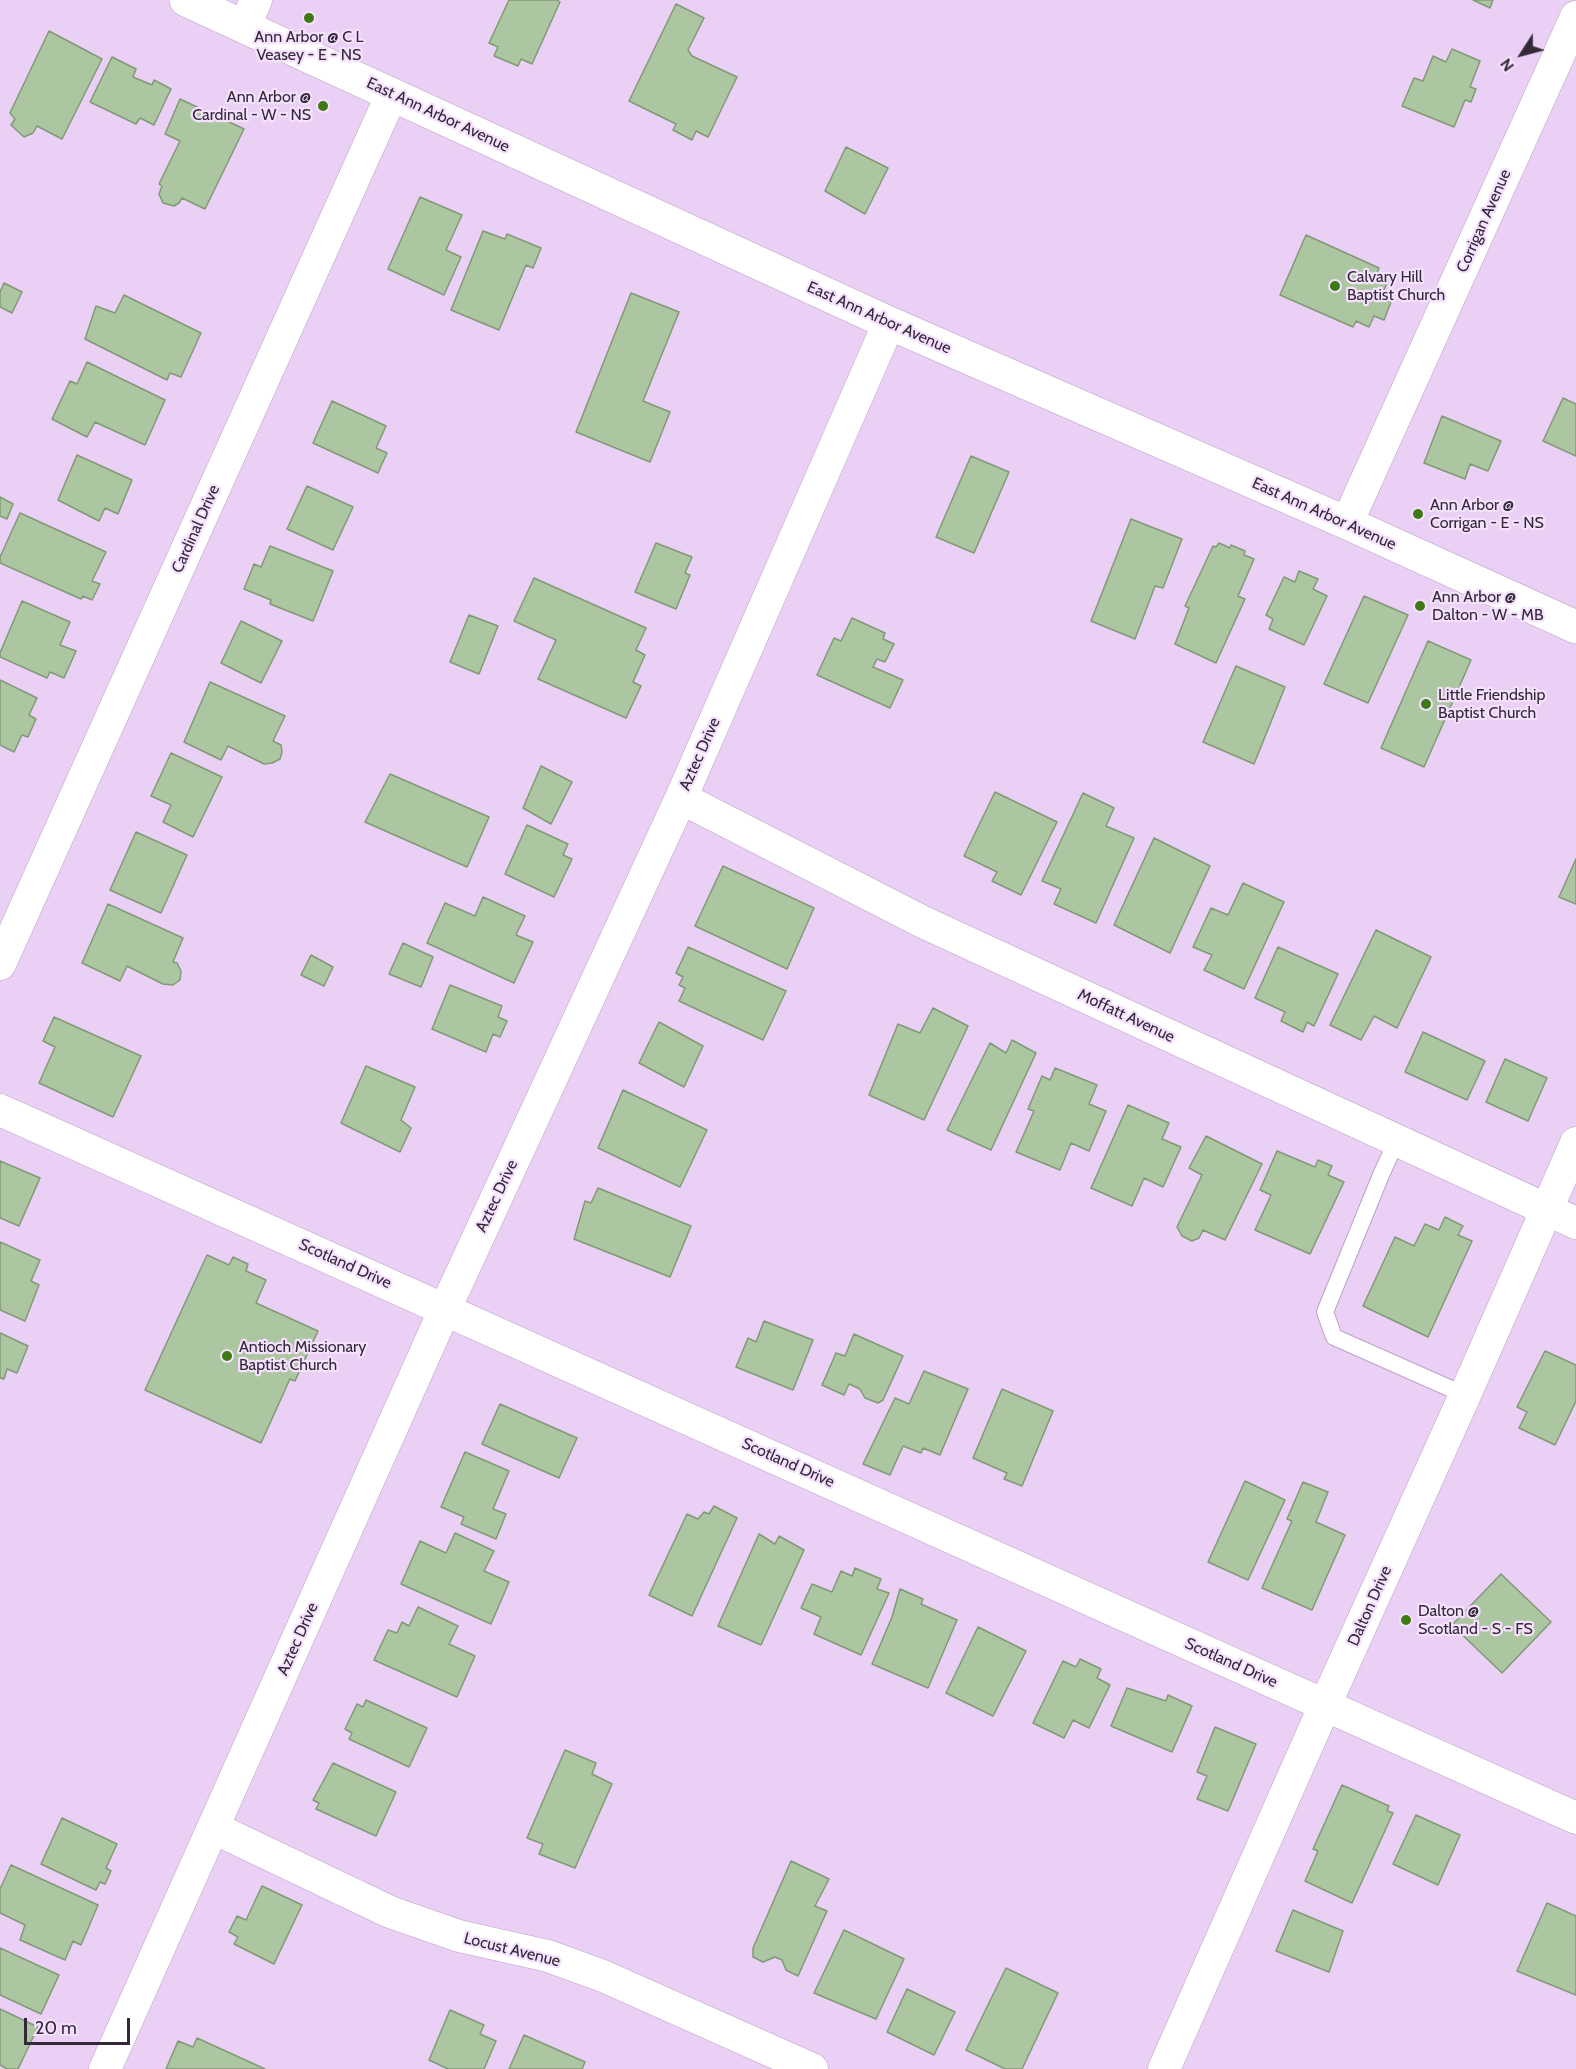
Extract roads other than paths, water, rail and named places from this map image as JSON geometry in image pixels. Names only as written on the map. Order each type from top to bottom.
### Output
[{"type":"street","name":"East Ann Arbor Avenue","points":[[186,0],[250,13],[392,94],[889,323],[1347,523],[1576,627]]},
{"type":"street","name":"Corrigan Avenue","points":[[1347,523],[1576,17]]},
{"type":"street","name":"Cardinal Drive","points":[[0,964],[392,94]]},
{"type":"street","name":"Aztec Drive","points":[[105,2069],[445,1309],[681,798],[889,323]]},
{"type":"street","name":"Moffatt Avenue","points":[[681,798],[923,922],[1576,1223]]},
{"type":"street","name":"Scotland Drive","points":[[0,1110],[1576,1818]]},
{"type":"street","name":"Dalton Drive","points":[[1164,2069],[1325,1705],[1466,1395],[1576,1143]]},
{"type":"street","name":"Locust Avenue","points":[[214,1828],[390,1912],[459,1936],[548,1956],[581,1968],[812,2069]]},
{"type":"lane","points":[[1396,1142],[1325,1311],[1334,1337],[1466,1395]]},
{"type":"place","name":"Ann Arbor @ C L Veasey - E - NS","points":[[309,18]]},
{"type":"place","name":"Ann Arbor @ Cardinal - W - NS","points":[[323,106]]},
{"type":"place","name":"Calvary Hill Baptist Church","points":[[1335,286]]},
{"type":"place","name":"Ann Arbor @ Corrigan - E - NS","points":[[1418,514]]},
{"type":"place","name":"Ann Arbor @ Dalton - W - MB","points":[[1420,606]]},
{"type":"place","name":"Little Friendship Baptist Church","points":[[1426,704]]},
{"type":"place","name":"Antioch Missionary Baptist Church","points":[[227,1356]]},
{"type":"place","name":"Dalton @ Scotland - S - FS","points":[[1406,1620]]}]
